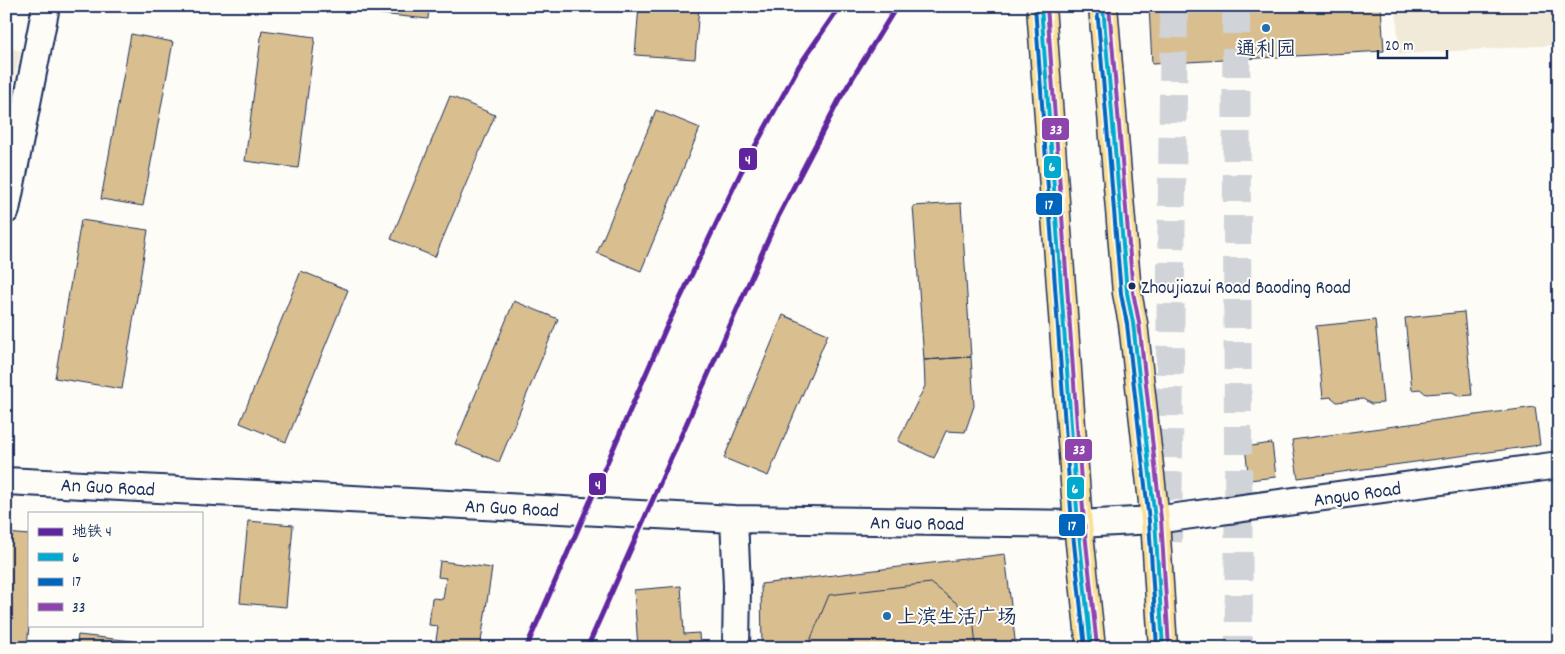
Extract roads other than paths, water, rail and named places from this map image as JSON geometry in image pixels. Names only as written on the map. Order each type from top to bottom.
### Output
[{"type":"main road","points":[[1041,6],[1078,524],[1091,648]]},
{"type":"main road","points":[[1103,6],[1127,293],[1133,323],[1155,520],[1163,648]]},
{"type":"street","points":[[6,210],[46,6]]},
{"type":"street","name":"Anguo Road","points":[[1078,524],[1155,520],[1559,465]]},
{"type":"street","name":"An Guo Road","points":[[6,481],[734,519],[1078,524]]},
{"type":"street","points":[[734,519],[737,586],[736,648]]},
{"type":"tunnel","points":[[1168,542],[1174,6]]},
{"type":"tunnel","points":[[1236,6],[1239,648]]},
{"type":"metro line","name":"4","points":[[526,648],[666,328],[741,172],[799,66],[840,6]]},
{"type":"metro line","name":"4","points":[[587,648],[778,217],[839,100],[897,6]]},
{"type":"place","name":"通利园","points":[[1266,28]]},
{"type":"place","name":"Zhoujiazui Road Baoding Road","points":[[1132,286]]},
{"type":"place","name":"上滨生活广场","points":[[887,616]]}]
